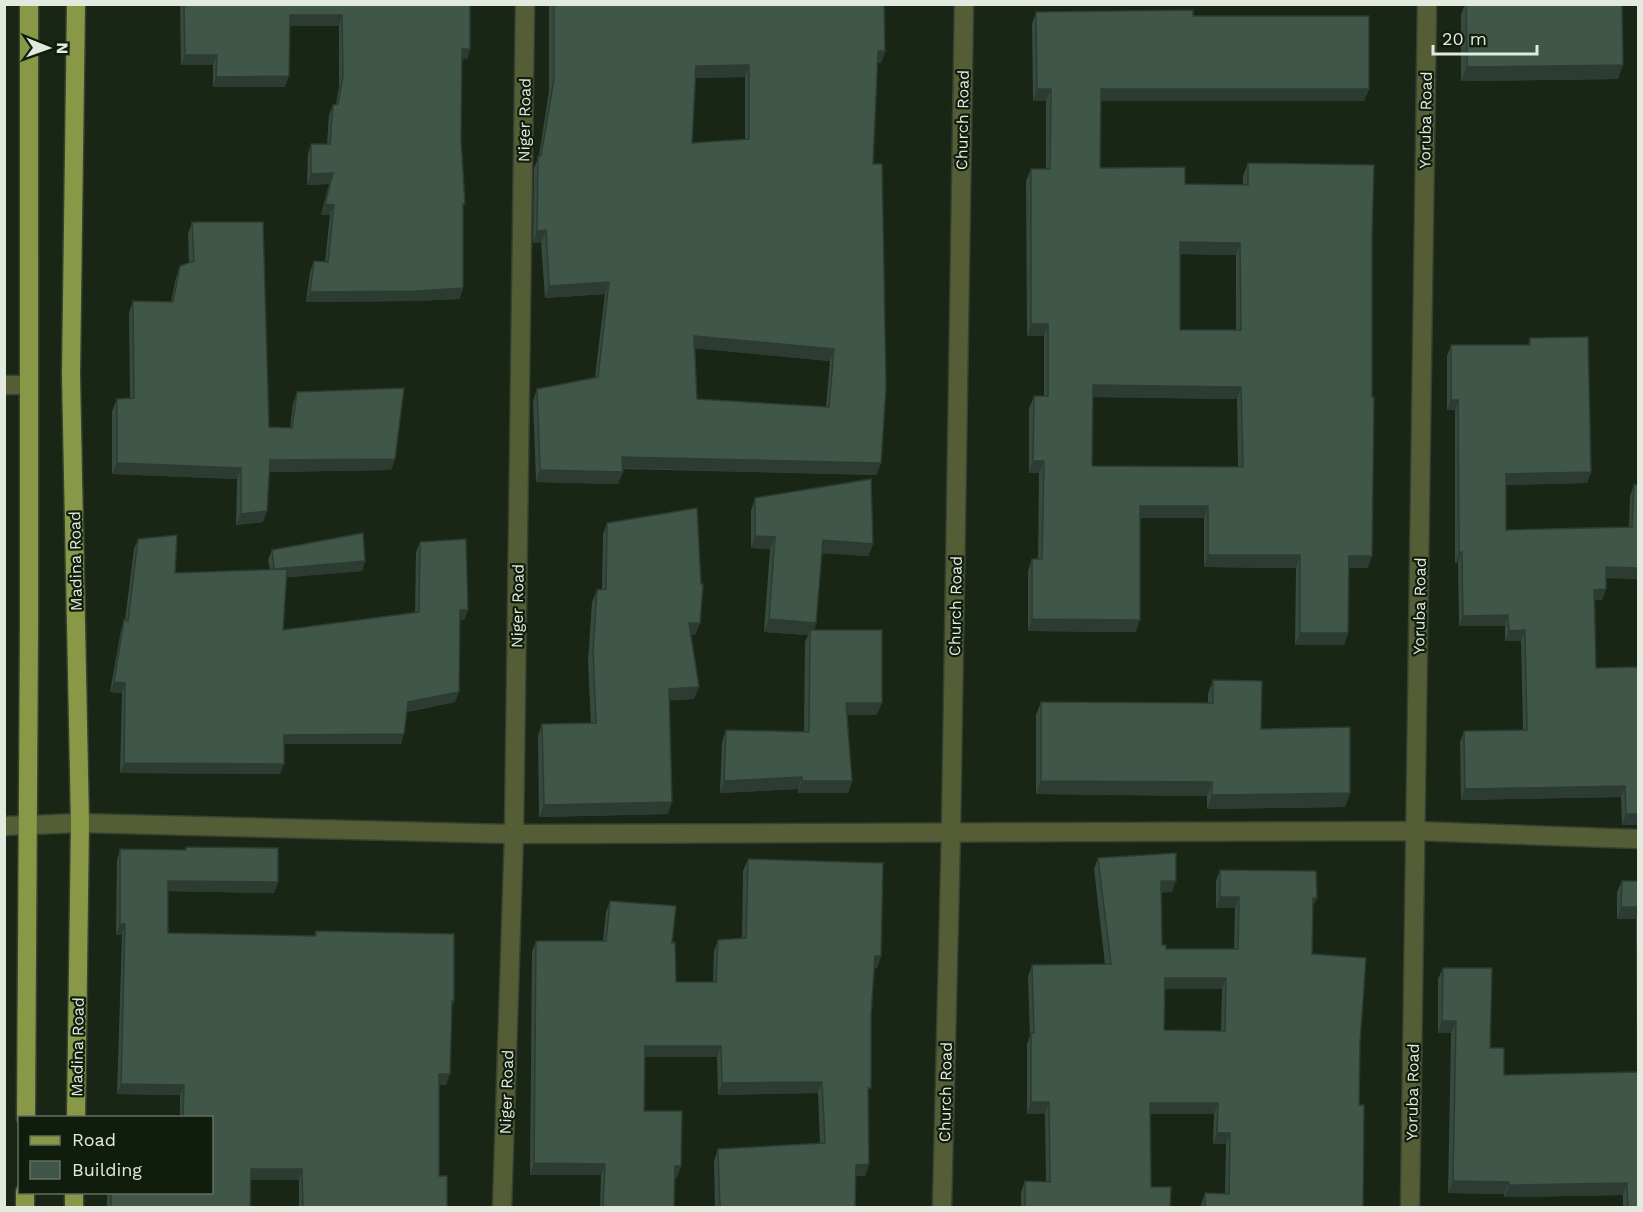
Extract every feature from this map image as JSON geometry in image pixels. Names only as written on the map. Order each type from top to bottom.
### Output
[{"type":"main road","points":[[26,1116],[29,4]]},
{"type":"main road","name":"Madina Road","points":[[76,4],[71,375],[80,823],[76,1116]]},
{"type":"street","name":"Niger Road","points":[[502,1208],[514,834],[525,4]]},
{"type":"street","name":"Church Road","points":[[942,1208],[951,832],[964,4]]},
{"type":"street","name":"Yoruba Road","points":[[1410,1208],[1427,4]]},
{"type":"street","points":[[4,385],[29,386]]},
{"type":"street","points":[[4,826],[27,827],[80,823],[514,834],[1416,831],[1638,839]]},
{"type":"building","points":[[184,4],[470,4],[470,49],[462,49],[461,139],[465,204],[463,204],[463,288],[310,292],[314,261],[328,262],[334,205],[325,204],[333,173],[311,174],[311,144],[330,144],[333,105],[338,104],[343,76],[342,15],[290,15],[289,76],[216,77],[217,55],[185,55]]},
{"type":"building","points":[[554,4],[884,4],[885,51],[878,51],[873,164],[882,164],[886,387],[881,463],[622,457],[623,472],[540,470],[537,389],[598,377],[609,282],[549,286],[546,230],[537,231],[538,156],[541,156],[554,79]],"holes":[[[749,65],[749,139],[692,143],[696,66]],[[694,336],[834,349],[829,407],[697,399]]]},
{"type":"building","points":[[1466,4],[1622,4],[1623,65],[1467,67]]},
{"type":"building","points":[[1193,10],[1193,16],[1369,16],[1369,89],[1101,89],[1100,168],[1185,167],[1185,184],[1248,185],[1248,163],[1374,165],[1372,556],[1349,556],[1348,633],[1300,633],[1300,555],[1208,555],[1208,506],[1140,506],[1140,620],[1032,619],[1032,559],[1042,559],[1044,461],[1033,461],[1034,396],[1048,396],[1048,324],[1031,324],[1031,169],[1050,169],[1051,89],[1037,89],[1036,12]],"holes":[[[1180,242],[1240,243],[1241,330],[1180,330]],[[1093,385],[1241,387],[1243,467],[1092,466]]]},
{"type":"building","points":[[192,222],[263,222],[269,427],[292,428],[297,392],[404,388],[395,459],[270,460],[267,511],[241,514],[241,468],[117,463],[117,399],[134,398],[133,301],[173,302],[180,266],[194,261]]},
{"type":"building","points":[[1588,337],[1591,472],[1506,474],[1506,530],[1632,527],[1634,485],[1638,485],[1638,568],[1606,567],[1606,589],[1594,590],[1596,668],[1638,667],[1638,814],[1626,814],[1625,786],[1465,789],[1464,731],[1527,730],[1525,630],[1509,631],[1508,615],[1463,616],[1462,552],[1459,552],[1458,400],[1451,400],[1451,345],[1530,345],[1530,338]]},
{"type":"building","points":[[871,479],[873,544],[823,540],[816,623],[769,619],[775,537],[755,536],[755,498]]},
{"type":"building","points":[[697,508],[701,584],[703,584],[700,623],[689,623],[699,687],[669,689],[672,802],[544,805],[542,724],[596,723],[593,650],[597,590],[606,589],[607,523]]},
{"type":"building","points":[[363,533],[365,561],[274,569],[272,550]]},
{"type":"building","points":[[177,535],[175,573],[287,569],[283,630],[419,612],[420,542],[466,539],[468,610],[460,610],[459,692],[408,702],[404,734],[284,735],[284,764],[124,763],[125,683],[114,682],[124,620],[128,621],[138,539]]},
{"type":"building","points":[[810,630],[882,630],[882,703],[846,703],[852,781],[802,781],[802,777],[724,781],[726,730],[809,732]]},
{"type":"building","points":[[1213,680],[1262,681],[1261,729],[1350,727],[1350,793],[1212,795],[1212,782],[1041,781],[1041,702],[1213,703]]},
{"type":"building","points":[[186,847],[278,848],[278,882],[168,881],[168,933],[316,936],[316,931],[454,934],[454,1001],[452,1001],[450,1074],[439,1074],[439,1176],[447,1176],[447,1208],[303,1208],[302,1169],[251,1169],[250,1208],[111,1208],[111,1194],[213,1194],[213,1116],[183,1116],[184,1085],[121,1084],[125,924],[120,924],[120,849],[186,850]]},
{"type":"building","points":[[1176,853],[1176,881],[1161,881],[1162,945],[1166,945],[1166,949],[1238,949],[1239,897],[1220,897],[1220,870],[1316,871],[1317,898],[1313,898],[1312,954],[1366,958],[1360,1042],[1359,1105],[1364,1105],[1363,1208],[1205,1208],[1205,1193],[1229,1194],[1230,1133],[1217,1133],[1218,1103],[1150,1103],[1151,1187],[1171,1187],[1170,1208],[1025,1208],[1025,1181],[1050,1182],[1049,1102],[1031,1102],[1031,1033],[1034,1033],[1032,965],[1111,964],[1098,858]],"holes":[[[1165,978],[1226,978],[1225,1031],[1164,1030]]]},
{"type":"building","points":[[748,859],[883,863],[881,956],[875,956],[871,1015],[871,1088],[868,1088],[869,1164],[856,1165],[855,1208],[720,1208],[718,1149],[825,1143],[822,1082],[722,1083],[721,1046],[645,1046],[644,1111],[682,1111],[681,1166],[675,1166],[674,1208],[603,1208],[605,1164],[534,1163],[536,941],[606,941],[610,901],[676,906],[672,943],[675,942],[676,982],[716,982],[718,940],[746,938]]},
{"type":"building","points":[[1622,881],[1638,881],[1638,907],[1621,907]]},
{"type":"building","points":[[1443,968],[1492,968],[1490,1048],[1504,1048],[1504,1075],[1638,1072],[1638,1208],[1628,1208],[1627,1183],[1509,1185],[1509,1182],[1453,1181],[1456,1021],[1442,1021]]}]
